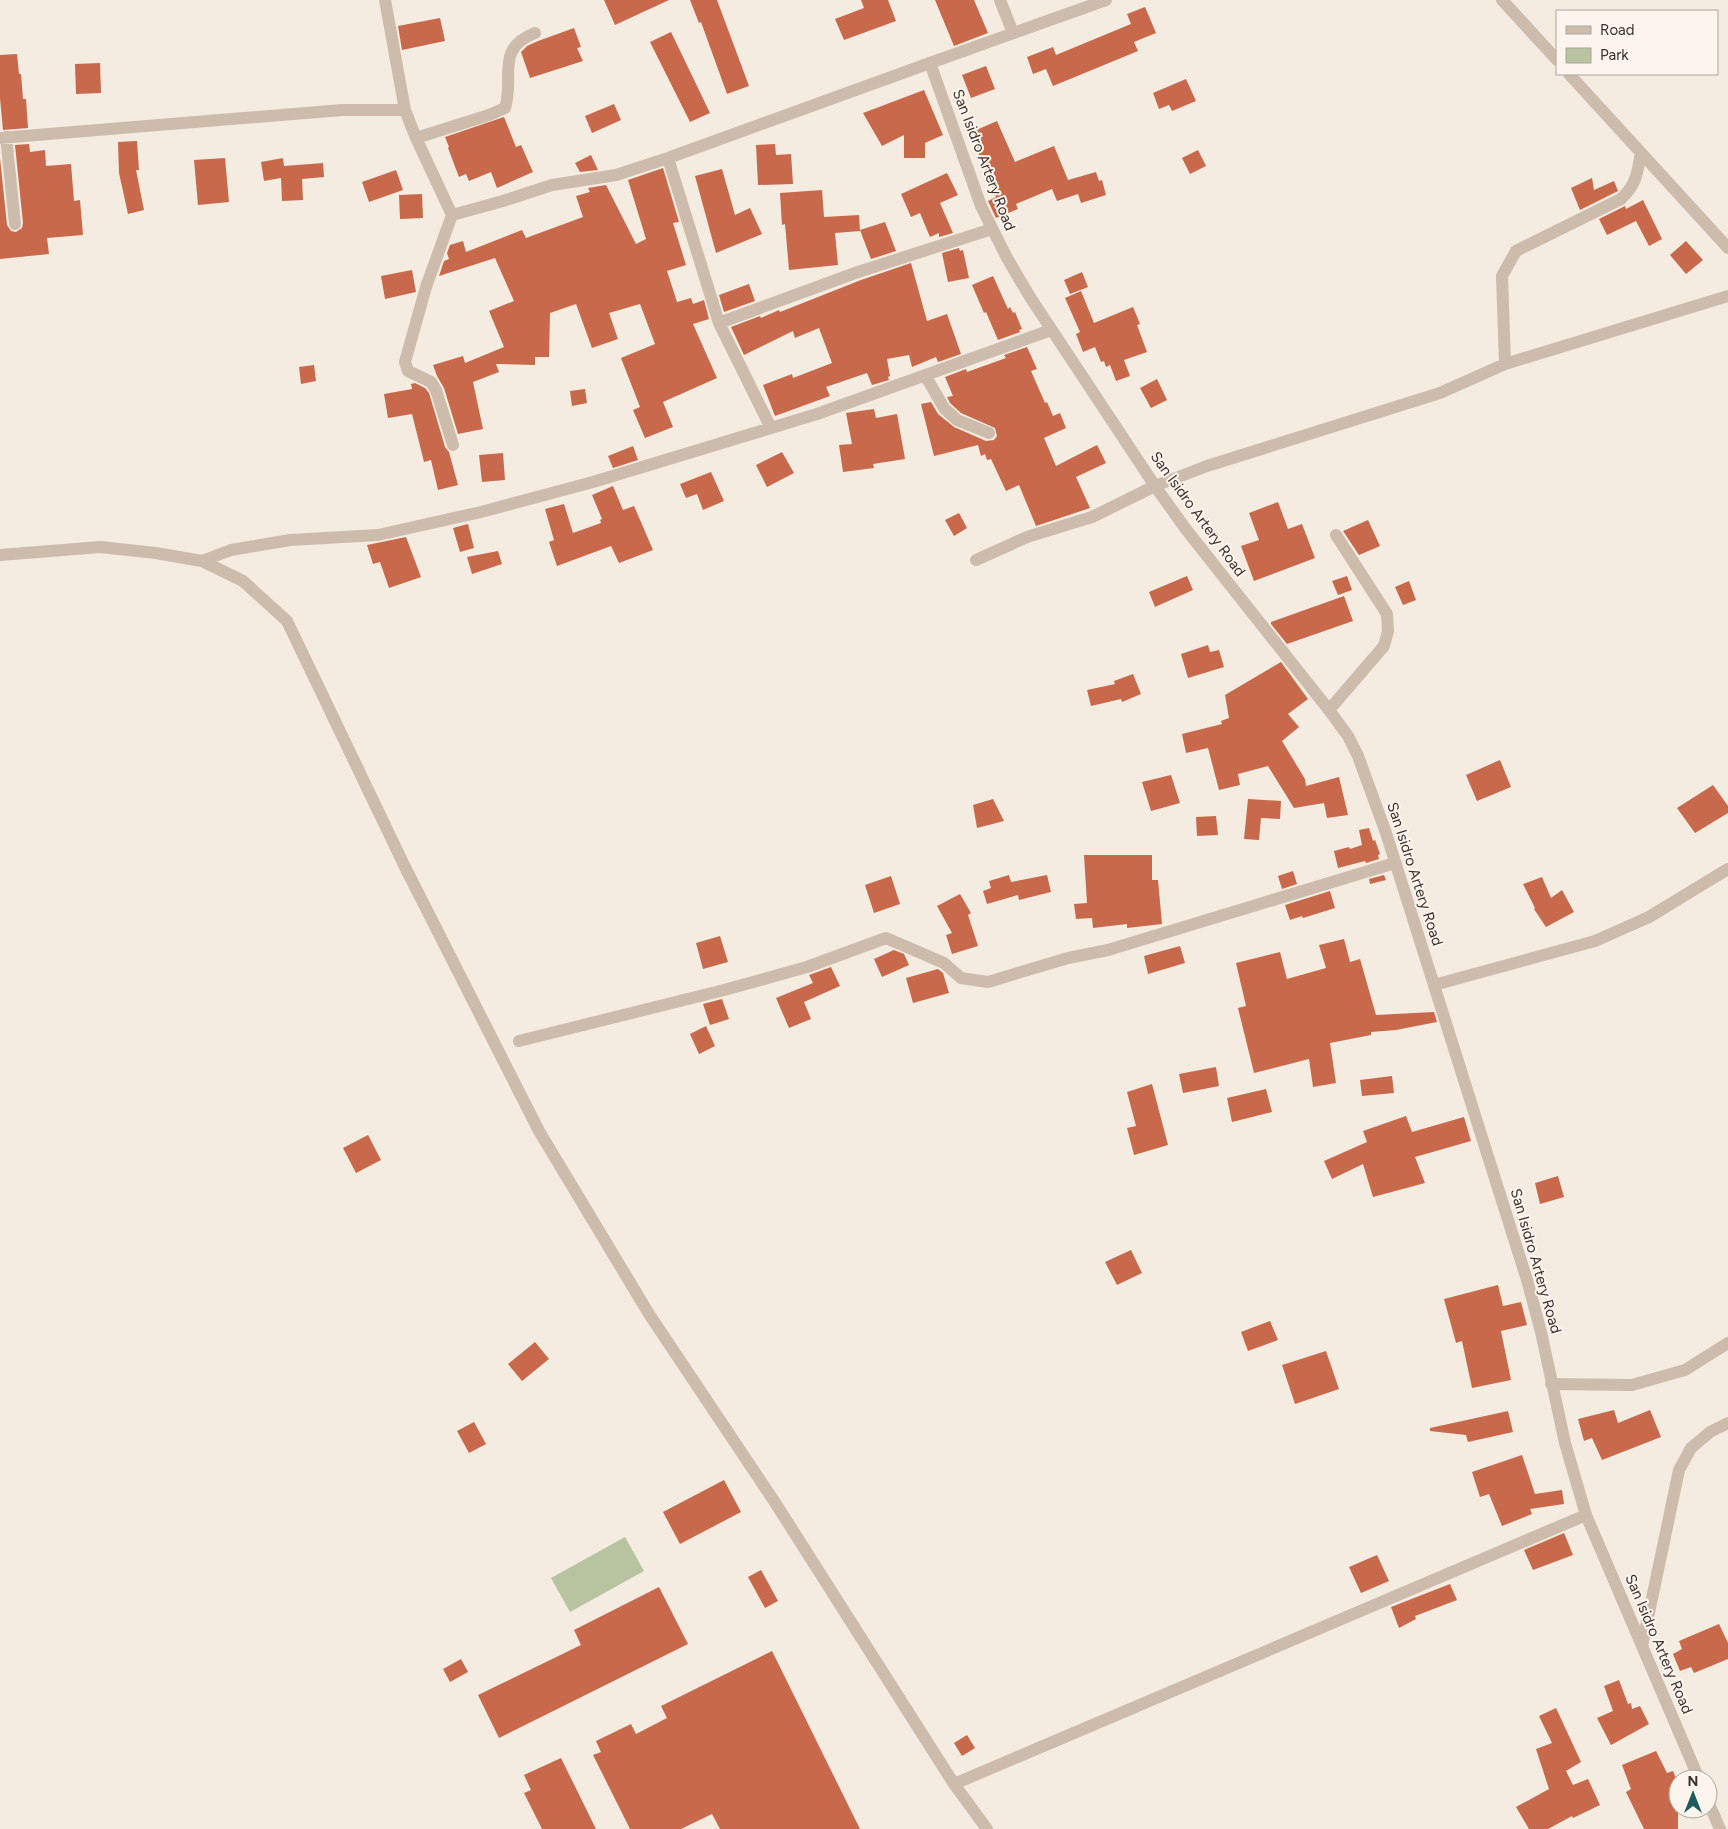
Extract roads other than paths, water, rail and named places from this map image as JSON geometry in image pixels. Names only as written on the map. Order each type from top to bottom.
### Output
[{"type":"street","points":[[385,0],[405,110],[452,215],[426,287],[405,362],[408,370],[431,382],[436,390],[453,445]]},
{"type":"street","points":[[1000,0],[1013,34]]},
{"type":"street","points":[[452,215],[552,185],[616,175],[668,158],[1106,0]]},
{"type":"street","points":[[1502,0],[1556,59]]},
{"type":"street","points":[[416,138],[490,115],[505,108],[508,100],[508,68],[512,49],[522,38],[535,34]]},
{"type":"street","name":"San Isidro Artery Road","points":[[930,63],[981,206],[1007,258],[1155,486],[1185,528],[1329,710],[1348,736],[1358,756],[1395,863],[1527,1280],[1541,1332],[1565,1443],[1586,1515],[1695,1769]]},
{"type":"street","points":[[1570,75],[1728,248]]},
{"type":"street","points":[[15,224],[3,137],[342,110],[405,110]]},
{"type":"street","points":[[1505,364],[1502,276],[1516,251],[1621,199],[1631,190],[1635,181],[1641,153]]},
{"type":"street","points":[[668,158],[719,323],[771,428]]},
{"type":"street","points":[[719,323],[858,272],[992,229]]},
{"type":"street","points":[[976,560],[1027,537],[1092,517],[1155,486],[1207,466],[1440,393],[1505,364],[1728,296]]},
{"type":"street","points":[[202,561],[231,550],[290,540],[378,535],[481,512],[593,482],[816,414],[1052,330]]},
{"type":"street","points":[[926,375],[944,408],[957,420],[989,433]]},
{"type":"street","points":[[1329,710],[1384,646],[1388,631],[1386,614],[1336,535]]},
{"type":"street","points":[[0,555],[100,547],[156,553],[202,561],[244,581],[287,621],[405,867],[539,1130],[650,1314],[776,1504],[954,1784],[987,1829]]},
{"type":"street","points":[[520,1041],[724,990],[807,967],[886,938],[944,963],[961,978],[988,982],[1068,958],[1108,950],[1395,863]]},
{"type":"street","points":[[1434,985],[1540,957],[1594,940],[1649,917],[1728,869]]},
{"type":"street","points":[[1551,1384],[1632,1385],[1685,1370],[1728,1344]]},
{"type":"street","points":[[1642,1646],[1679,1470],[1691,1448],[1710,1432],[1728,1423]]},
{"type":"street","points":[[954,1784],[1586,1515]]}]
